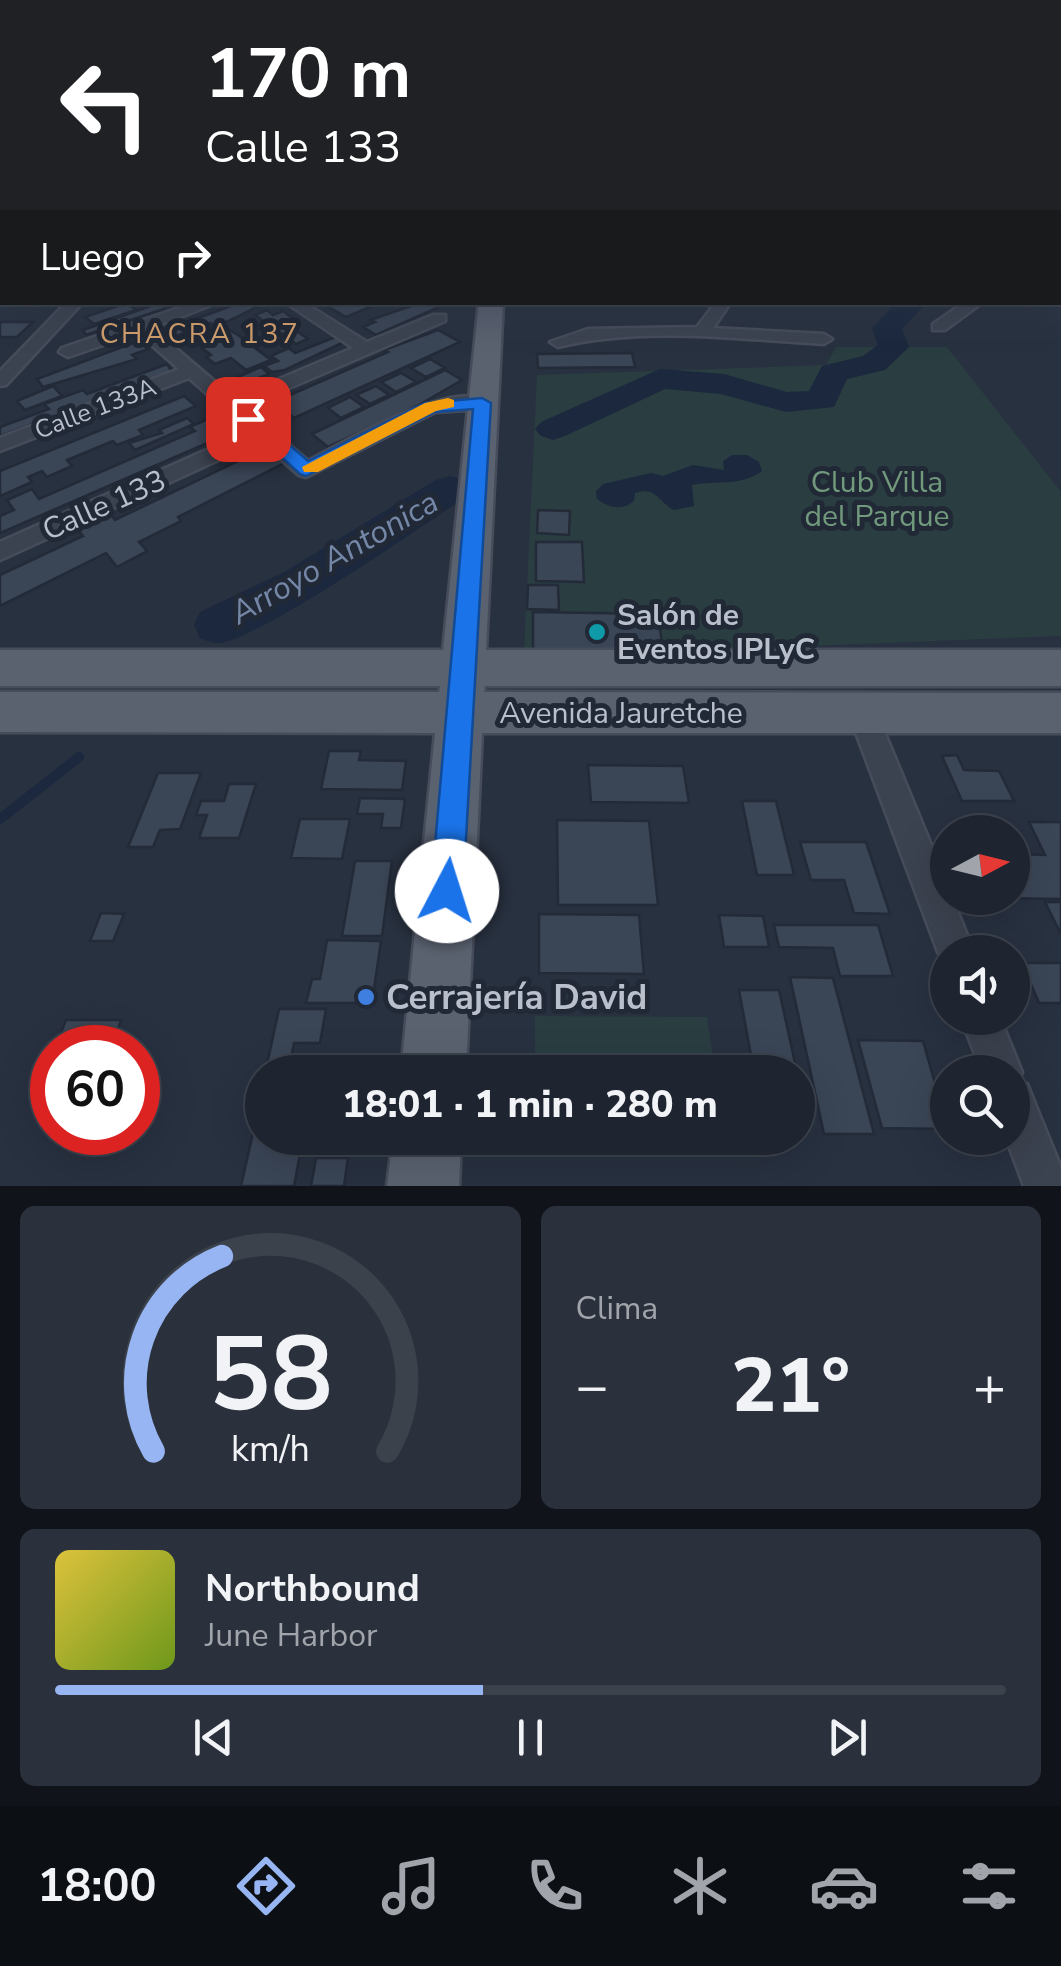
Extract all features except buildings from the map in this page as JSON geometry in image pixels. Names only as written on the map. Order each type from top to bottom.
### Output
[{"type":"main road","points":[[433,1055],[491,305]]},
{"type":"main road","name":"Avenida Jauretche","points":[[0,668],[864,714],[1061,713]]},
{"type":"main road","name":"Avenida Jauretche","points":[[0,712],[1061,668]]},
{"type":"main road","points":[[423,1186],[426,1155]]},
{"type":"street","points":[[0,381],[73,305]]},
{"type":"street","points":[[68,352],[203,305]]},
{"type":"street","points":[[300,305],[366,348]]},
{"type":"street","points":[[702,332],[722,305]]},
{"type":"street","points":[[939,327],[972,305]]},
{"type":"street","points":[[234,405],[439,318]]},
{"type":"street","points":[[141,327],[306,470],[431,407],[482,414]]},
{"type":"street","points":[[558,342],[588,334],[702,332],[824,339]]},
{"type":"street","points":[[0,351],[29,351]]},
{"type":"street","name":"Calle 133A","points":[[0,445],[191,371]]},
{"type":"street","name":"Calle 133","points":[[0,552],[264,432]]},
{"type":"street","points":[[864,714],[949,935]]},
{"type":"street","points":[[1030,1145],[1046,1186]]},
{"type":"green space","name":"Club Villa del Parque","points":[[836,347],[947,347],[1061,492],[1061,636],[708,650],[524,650],[537,375],[826,365]]},
{"type":"green space","points":[[535,1016],[707,1017],[713,1055],[535,1055]]},
{"type":"water","points":[[732,455],[747,455],[759,462],[762,471],[737,481],[692,485],[694,506],[674,510],[648,491],[635,493],[634,501],[620,507],[597,499],[596,491],[603,484],[651,473],[663,476],[693,465],[724,470],[723,461]]},
{"type":"waterway","name":"Arroyo Antonica","points":[[553,429],[660,379],[724,384],[786,402],[822,400],[833,373],[874,363],[894,347],[887,328],[910,305]]},
{"type":"waterway","name":"Arroyo Antonica","points":[[217,625],[302,583],[450,489]]},
{"type":"waterway","name":"Arroyo Antonica","points":[[0,819],[79,757]]},
{"type":"slow traffic","points":[[311,467],[431,407],[448,404]]},
{"type":"place","name":"Salón de Eventos IPLyC","points":[[597,632]]},
{"type":"place","name":"Cerrajería David","points":[[366,997]]},
{"type":"district","name":"CHACRA 137","points":[[200,333]]},
{"type":"route","points":[[248,419],[306,470],[431,407],[453,402],[482,403],[447,891]]}]
